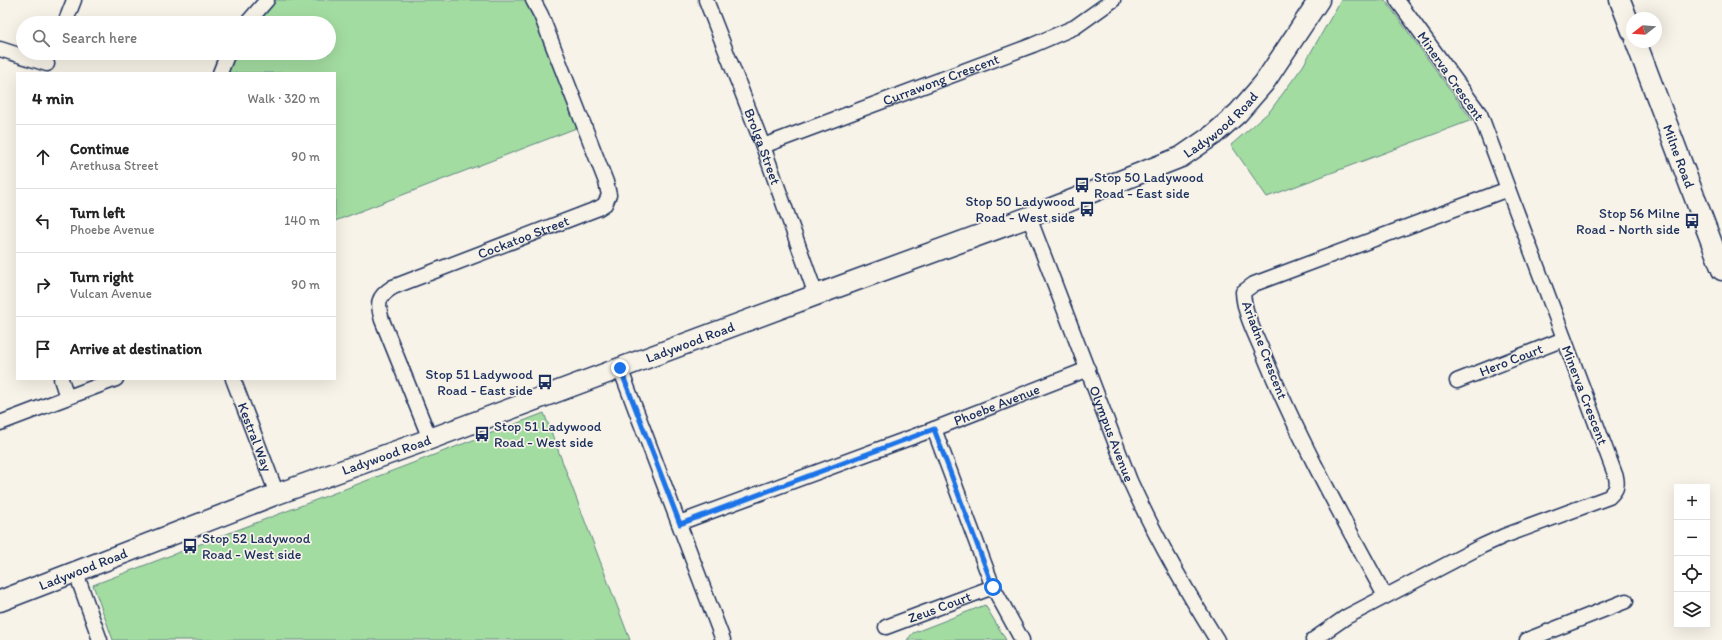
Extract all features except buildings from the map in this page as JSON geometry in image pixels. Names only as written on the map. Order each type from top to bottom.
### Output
[{"type":"street","points":[[68,16],[74,0]]},
{"type":"street","points":[[253,16],[267,0]]},
{"type":"street","name":"Cockatoo Street","points":[[430,440],[382,320],[379,308],[379,299],[384,292],[393,286],[599,208],[605,204],[608,195],[606,182],[541,15],[533,0]]},
{"type":"street","name":"Brolga Street","points":[[706,0],[762,146],[816,295]]},
{"type":"street","name":"Currawong Crescent","points":[[762,146],[1033,45],[1075,26],[1113,0]]},
{"type":"street","name":"Ladywood Road","points":[[0,601],[76,573],[277,494],[430,440],[816,295],[1029,217],[1181,157],[1213,135],[1238,113],[1264,83],[1320,0]]},
{"type":"street","name":"Minerva Crescent","points":[[1313,640],[1346,617],[1496,539],[1602,500],[1609,497],[1616,488],[1616,477],[1480,114],[1397,0]]},
{"type":"street","points":[[1620,0],[1626,16]]},
{"type":"street","name":"Milne Road","points":[[1638,48],[1722,270]]},
{"type":"street","points":[[0,49],[16,54]]},
{"type":"street","points":[[38,60],[48,63]]},
{"type":"street","points":[[220,72],[225,60]]},
{"type":"street","name":"Ariadne Crescent","points":[[1385,596],[1300,435],[1270,370],[1244,304],[1244,292],[1254,284],[1508,189]]},
{"type":"street","name":"Olympus Avenue","points":[[1029,217],[1130,482],[1143,510],[1189,596],[1217,640]]},
{"type":"street","name":"Hero Court","points":[[1457,381],[1564,339]]},
{"type":"street","points":[[620,368],[723,640]]},
{"type":"street","name":"Phoebe Avenue","points":[[680,524],[934,429],[1088,369]]},
{"type":"street","points":[[61,380],[67,397]]},
{"type":"street","points":[[0,423],[113,380]]},
{"type":"street","name":"Kestral Way","points":[[233,380],[277,494]]},
{"type":"street","points":[[934,429],[993,587],[1022,640]]},
{"type":"street","points":[[76,573],[100,640]]},
{"type":"street","name":"Zeus Court","points":[[886,627],[993,587]]},
{"type":"street","points":[[1527,640],[1626,601]]},
{"type":"green space","points":[[267,0],[533,0],[584,125],[336,221],[336,72],[220,72],[225,60],[336,60],[336,16],[253,16]]},
{"type":"green space","points":[[1341,0],[1385,0],[1472,120],[1267,197],[1231,145],[1270,111],[1303,66]]},
{"type":"green space","points":[[544,413],[630,640],[113,640],[93,585]]},
{"type":"green space","points":[[985,605],[1006,640],[907,640],[913,633]]},
{"type":"place","name":"Stop 50 Ladywood Road - East side","points":[[1082,185]]},
{"type":"place","name":"Stop 50 Ladywood Road - West side","points":[[1087,209]]},
{"type":"place","name":"Stop 56 Milne Road - North side","points":[[1692,221]]},
{"type":"place","name":"Stop 51 Ladywood Road - East side","points":[[545,382]]},
{"type":"place","name":"Stop 51 Ladywood Road - West side","points":[[482,434]]},
{"type":"place","name":"Stop 52 Ladywood Road - West side","points":[[190,546]]},
{"type":"route","points":[[620,368],[680,524],[934,429],[993,587]]}]
